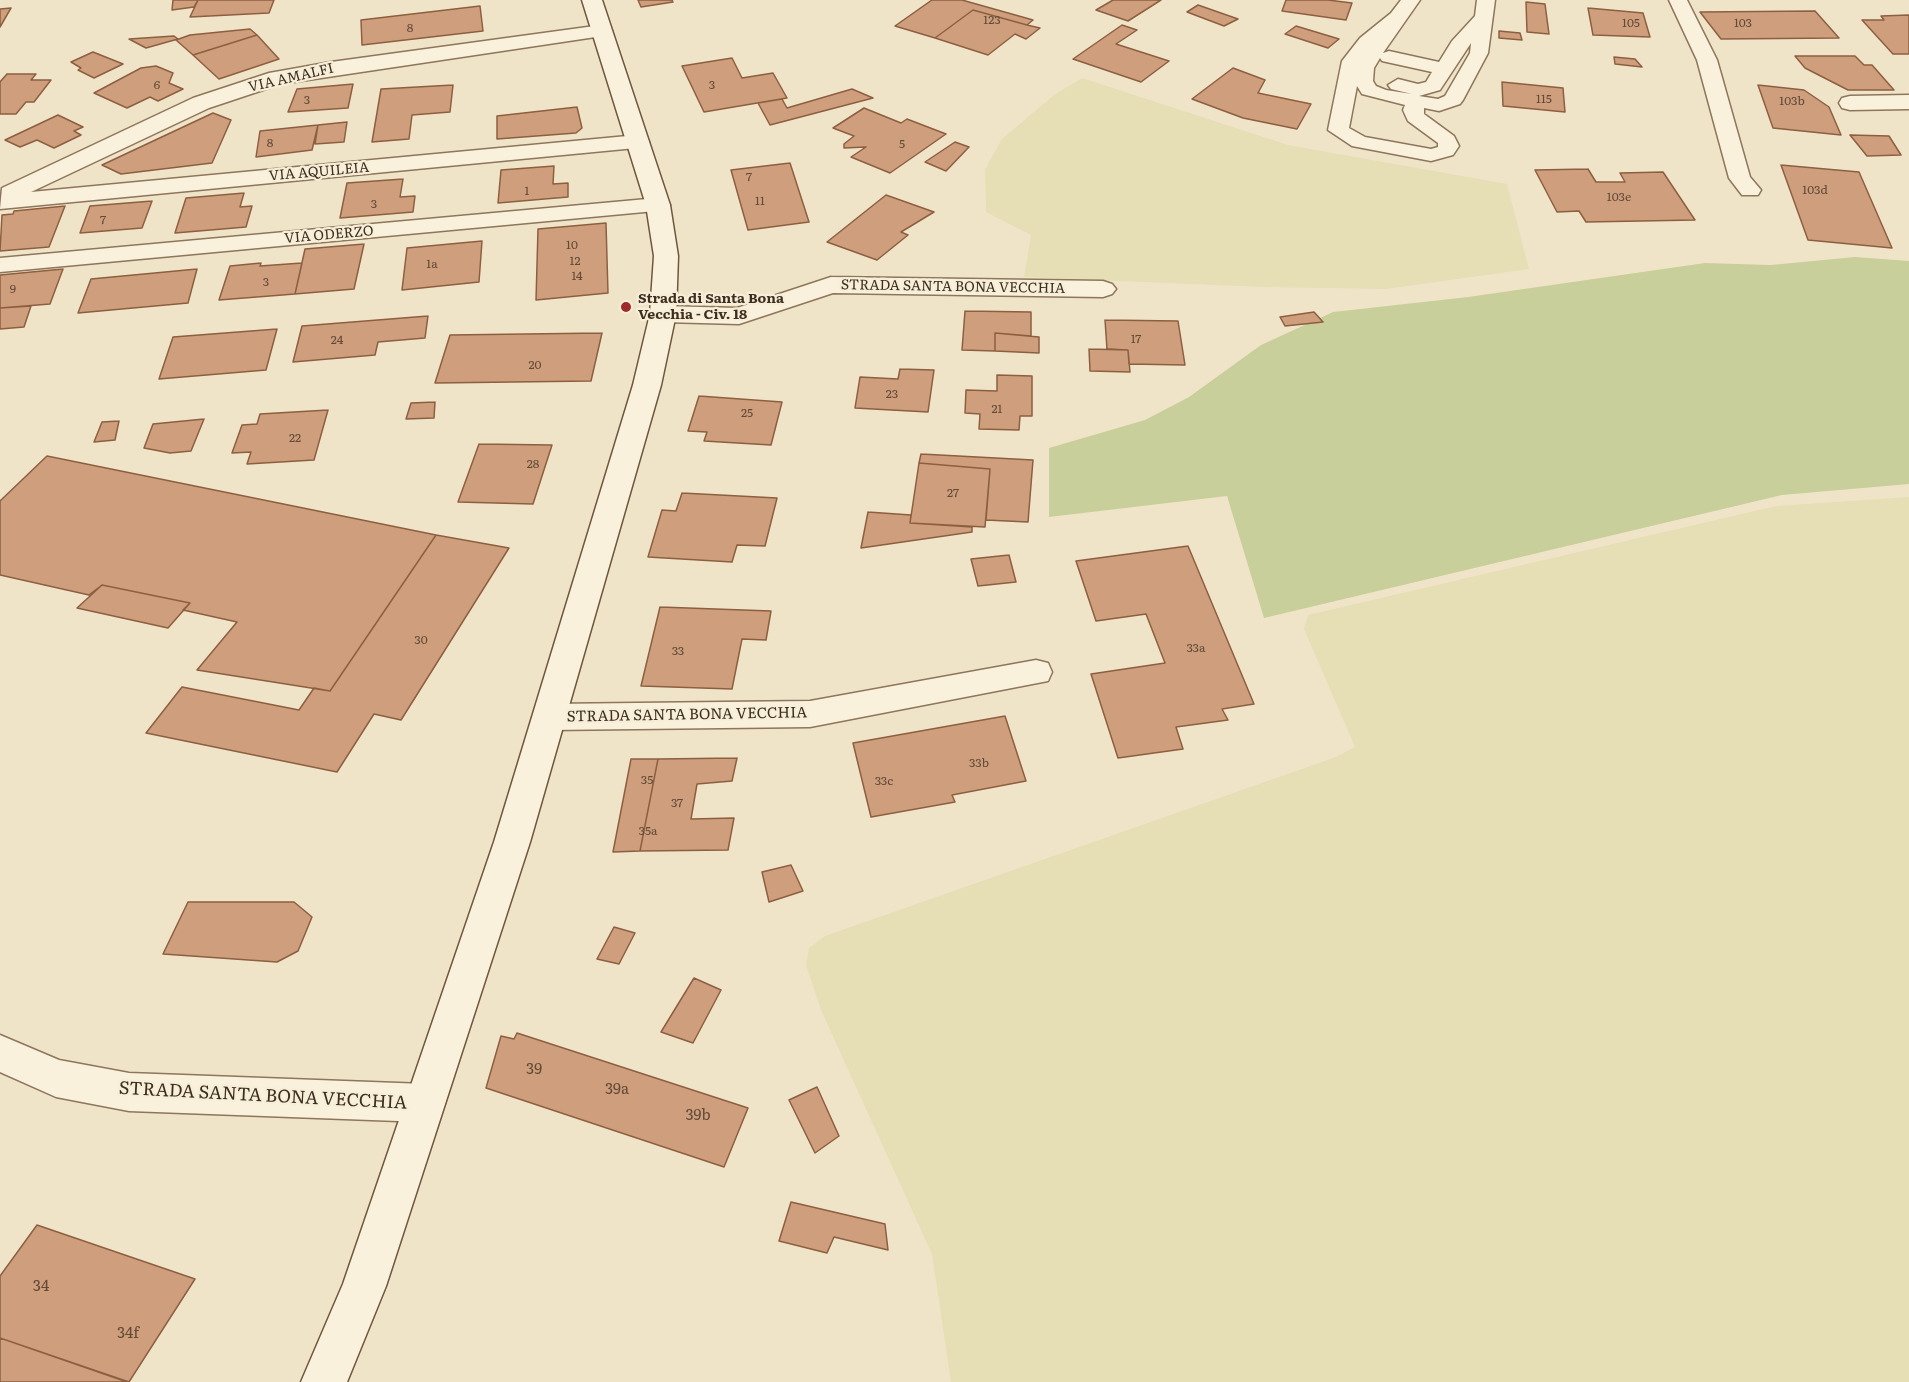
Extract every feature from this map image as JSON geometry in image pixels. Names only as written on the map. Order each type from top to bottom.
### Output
[{"type":"street","name":"STRADA SANTA BONA VECCHIA","points":[[324,1382],[364,1286],[512,842],[647,385],[663,314],[666,256],[658,205],[592,0]]},
{"type":"street","name":"VIA AMALFI","points":[[0,200],[201,103],[277,78],[331,68],[602,31]]},
{"type":"street","points":[[1850,103],[1909,102]]},
{"type":"street","name":"VIA AQUILEIA","points":[[0,200],[638,142]]},
{"type":"street","name":"VIA ODERZO","points":[[0,265],[658,205]]},
{"type":"street","name":"STRADA SANTA BONA VECCHIA","points":[[663,314],[739,316],[831,285],[1103,289]]},
{"type":"street","name":"STRADA SANTA BONA VECCHIA","points":[[550,717],[810,714],[1036,672]]},
{"type":"street","name":"STRADA SANTA BONA VECCHIA","points":[[0,1053],[56,1078],[129,1092],[425,1103]]},
{"type":"lane","points":[[1396,17],[1364,68],[1363,81],[1365,86],[1418,112],[1447,140],[1449,146],[1446,151],[1431,155],[1359,142],[1338,130],[1352,61],[1367,42],[1396,17],[1411,0]]},
{"type":"lane","points":[[1429,0],[1389,57],[1444,70],[1485,9]]},
{"type":"lane","points":[[1678,0],[1707,60],[1740,178],[1750,190]]},
{"type":"lane","points":[[1340,120],[1356,127],[1391,133],[1411,128],[1418,112],[1453,100],[1479,53],[1485,9]]},
{"type":"shaded area","points":[[1082,78],[1288,145],[1507,184],[1529,269],[1386,289],[1263,287],[1024,277],[1031,235],[986,212],[985,169],[1002,139],[1054,95]]},
{"type":"shaded area","points":[[1909,497],[1909,1382],[951,1382],[932,1254],[821,1010],[806,965],[809,948],[825,936],[1336,757],[1355,747],[1304,629],[1308,615],[1776,506]]},
{"type":"green space","points":[[1855,257],[1909,261],[1909,484],[1782,495],[1264,618],[1227,496],[1049,517],[1049,448],[1145,420],[1189,397],[1261,345],[1333,312],[1468,297],[1705,263],[1771,265]]},
{"type":"building","points":[[173,0],[198,0],[194,7],[172,10]]},
{"type":"building","points":[[198,0],[274,0],[269,13],[190,17]]},
{"type":"building","points":[[638,0],[672,0],[673,2],[641,7]]},
{"type":"building","points":[[932,0],[962,0],[1033,20],[1027,25],[973,10],[935,38],[895,26]]},
{"type":"building","points":[[1113,0],[1161,0],[1128,21],[1096,10]]},
{"type":"building","points":[[1286,0],[1328,0],[1352,3],[1346,20],[1282,11]]},
{"type":"building","points":[[1526,2],[1545,4],[1549,34],[1527,32]]},
{"type":"building","points":[[1198,5],[1238,19],[1224,26],[1187,12]]},
{"type":"building","points":[[480,6],[483,31],[362,45],[361,20]]},
{"type":"building","points":[[11,8],[0,27],[0,9]]},
{"type":"building","points":[[1588,8],[1643,13],[1650,37],[1593,35]]},
{"type":"building","points":[[973,10],[1040,28],[1026,39],[1015,34],[988,55],[935,38]]},
{"type":"building","points":[[1815,11],[1839,38],[1721,39],[1700,12]]},
{"type":"building","points":[[1909,15],[1909,54],[1893,54],[1862,20],[1884,20],[1881,16]]},
{"type":"building","points":[[1122,25],[1137,30],[1116,44],[1169,61],[1141,82],[1073,59]]},
{"type":"building","points":[[1296,26],[1339,39],[1328,48],[1285,34]]},
{"type":"building","points":[[250,29],[257,35],[193,55],[176,40],[190,35]]},
{"type":"building","points":[[1499,31],[1520,33],[1522,40],[1499,38]]},
{"type":"building","points":[[257,35],[279,59],[219,79],[193,55]]},
{"type":"building","points":[[174,36],[178,39],[146,48],[129,39]]},
{"type":"building","points":[[93,52],[123,64],[94,78],[78,70],[81,68],[71,62]]},
{"type":"building","points":[[1795,56],[1855,56],[1864,65],[1872,65],[1894,90],[1848,90],[1805,68]]},
{"type":"building","points":[[1614,57],[1635,59],[1642,67],[1615,64]]},
{"type":"building","points":[[732,58],[742,78],[773,73],[787,98],[704,112],[682,66]]},
{"type":"building","points":[[156,66],[173,73],[169,83],[183,89],[158,101],[150,97],[127,108],[94,93],[141,68]]},
{"type":"building","points":[[1233,68],[1265,80],[1258,93],[1311,104],[1297,129],[1243,118],[1192,99]]},
{"type":"building","points":[[7,74],[36,74],[31,80],[51,80],[34,102],[26,102],[16,114],[0,114],[0,82]]},
{"type":"building","points":[[1502,82],[1563,88],[1565,112],[1503,106]]},
{"type":"building","points":[[353,84],[348,108],[288,112],[297,89]]},
{"type":"building","points":[[453,85],[450,112],[412,115],[409,139],[372,142],[381,89]]},
{"type":"building","points":[[1758,85],[1804,90],[1829,107],[1841,135],[1773,128]]},
{"type":"building","points":[[852,89],[873,98],[770,125],[758,103],[782,99],[787,108]]},
{"type":"building","points":[[577,107],[582,128],[576,133],[497,139],[497,116]]},
{"type":"building","points":[[864,108],[901,123],[907,119],[946,134],[890,173],[851,157],[866,147],[844,148],[844,144],[854,136],[833,128]]},
{"type":"building","points":[[213,113],[231,120],[212,163],[121,174],[102,165]]},
{"type":"building","points":[[58,115],[83,127],[74,131],[81,135],[54,148],[37,140],[20,147],[5,140]]},
{"type":"building","points":[[347,122],[344,142],[315,144],[318,125]]},
{"type":"building","points":[[318,125],[312,150],[256,157],[260,131]]},
{"type":"building","points":[[1850,135],[1889,136],[1901,155],[1867,156]]},
{"type":"building","points":[[955,142],[969,147],[946,171],[925,162]]},
{"type":"building","points":[[790,163],[809,222],[748,230],[731,170]]},
{"type":"building","points":[[1781,165],[1859,172],[1892,248],[1808,240]]},
{"type":"building","points":[[554,166],[553,184],[568,183],[568,197],[498,203],[501,170]]},
{"type":"building","points":[[1588,169],[1596,182],[1625,182],[1620,173],[1663,172],[1695,220],[1586,222],[1579,211],[1557,212],[1535,170]]},
{"type":"building","points":[[403,179],[400,197],[415,196],[413,212],[340,218],[347,183]]},
{"type":"building","points":[[244,193],[240,207],[252,206],[246,227],[175,233],[186,198]]},
{"type":"building","points":[[886,195],[934,212],[901,232],[908,235],[877,260],[827,242]]},
{"type":"building","points":[[152,201],[142,228],[80,233],[90,206]]},
{"type":"building","points":[[65,206],[49,247],[0,251],[2,215],[13,214],[14,211]]},
{"type":"building","points":[[606,223],[608,293],[536,300],[538,229]]},
{"type":"building","points":[[482,241],[479,282],[402,290],[407,248]]},
{"type":"building","points":[[364,244],[354,289],[295,294],[305,249]]},
{"type":"building","points":[[261,263],[260,266],[302,263],[295,294],[219,300],[230,266]]},
{"type":"building","points":[[63,269],[50,304],[0,308],[0,275]]},
{"type":"building","points":[[197,269],[188,303],[78,313],[91,279]]},
{"type":"building","points":[[31,306],[24,327],[0,329],[0,308]]},
{"type":"building","points":[[965,311],[1031,312],[1031,336],[995,333],[995,351],[962,350]]},
{"type":"building","points":[[1314,312],[1323,322],[1285,326],[1280,317]]},
{"type":"building","points":[[428,316],[425,338],[378,342],[375,355],[293,362],[302,326]]},
{"type":"building","points":[[1105,320],[1178,321],[1185,365],[1129,364],[1128,350],[1107,349]]},
{"type":"building","points":[[277,329],[266,370],[159,379],[173,337]]},
{"type":"building","points":[[602,333],[591,381],[435,383],[450,335]]},
{"type":"building","points":[[995,333],[1039,337],[1039,353],[995,351]]},
{"type":"building","points":[[1089,349],[1128,350],[1130,372],[1090,371]]},
{"type":"building","points":[[900,369],[934,370],[928,412],[855,408],[860,377],[898,379]]},
{"type":"building","points":[[997,375],[1032,376],[1032,416],[1020,416],[1019,430],[979,429],[980,414],[965,413],[966,390],[997,391]]},
{"type":"building","points":[[699,396],[782,402],[771,445],[704,441],[707,432],[688,431]]},
{"type":"building","points":[[435,402],[434,418],[406,419],[411,403]]},
{"type":"building","points":[[328,410],[314,460],[247,464],[251,452],[232,453],[242,425],[257,424],[260,414]]},
{"type":"building","points":[[204,419],[191,451],[170,453],[144,448],[153,424]]},
{"type":"building","points":[[119,421],[115,440],[94,442],[102,422]]},
{"type":"building","points":[[479,444],[552,445],[533,504],[458,502]]},
{"type":"building","points":[[921,454],[1033,460],[1028,522],[986,520],[990,469],[919,463]]},
{"type":"building","points":[[47,456],[436,535],[330,691],[197,670],[237,622],[183,610],[190,603],[102,585],[89,595],[0,575],[0,501]]},
{"type":"building","points":[[919,463],[990,469],[985,527],[910,523]]},
{"type":"building","points":[[682,493],[777,498],[765,546],[737,545],[732,562],[648,557],[662,510],[676,511]]},
{"type":"building","points":[[868,512],[911,515],[910,523],[972,527],[972,532],[861,548]]},
{"type":"building","points":[[436,535],[509,548],[401,720],[374,714],[337,772],[146,733],[182,687],[299,710],[314,688],[330,691]]},
{"type":"building","points":[[1188,546],[1254,704],[1222,709],[1228,720],[1176,727],[1183,749],[1118,758],[1091,674],[1165,663],[1146,614],[1096,621],[1076,561]]},
{"type":"building","points":[[1009,555],[1016,582],[978,586],[971,559]]},
{"type":"building","points":[[102,585],[190,603],[168,628],[77,608]]},
{"type":"building","points":[[660,607],[771,611],[766,640],[742,639],[732,689],[641,686]]},
{"type":"building","points":[[1005,716],[1026,781],[952,795],[955,802],[871,817],[853,743]]},
{"type":"building","points":[[737,758],[732,781],[697,784],[691,819],[734,818],[728,850],[640,851],[658,759]]},
{"type":"building","points":[[631,759],[658,759],[640,851],[613,852]]},
{"type":"building","points":[[791,865],[803,891],[769,902],[762,872]]},
{"type":"building","points":[[188,902],[294,902],[312,917],[298,951],[277,962],[163,954]]},
{"type":"building","points":[[614,927],[635,933],[619,964],[597,959]]},
{"type":"building","points":[[694,978],[721,990],[693,1043],[661,1032]]},
{"type":"building","points":[[517,1033],[748,1108],[724,1167],[486,1088],[501,1036],[514,1039]]},
{"type":"building","points":[[817,1087],[839,1136],[815,1153],[789,1100]]},
{"type":"building","points":[[791,1202],[885,1224],[888,1250],[834,1237],[827,1253],[779,1241]]},
{"type":"building","points":[[37,1225],[195,1279],[129,1382],[0,1338],[0,1276]]},
{"type":"building","points":[[0,1338],[127,1382],[0,1382]]},
{"type":"place","name":"Strada di Santa Bona Vecchia - Civ. 18","points":[[626,307]]}]
